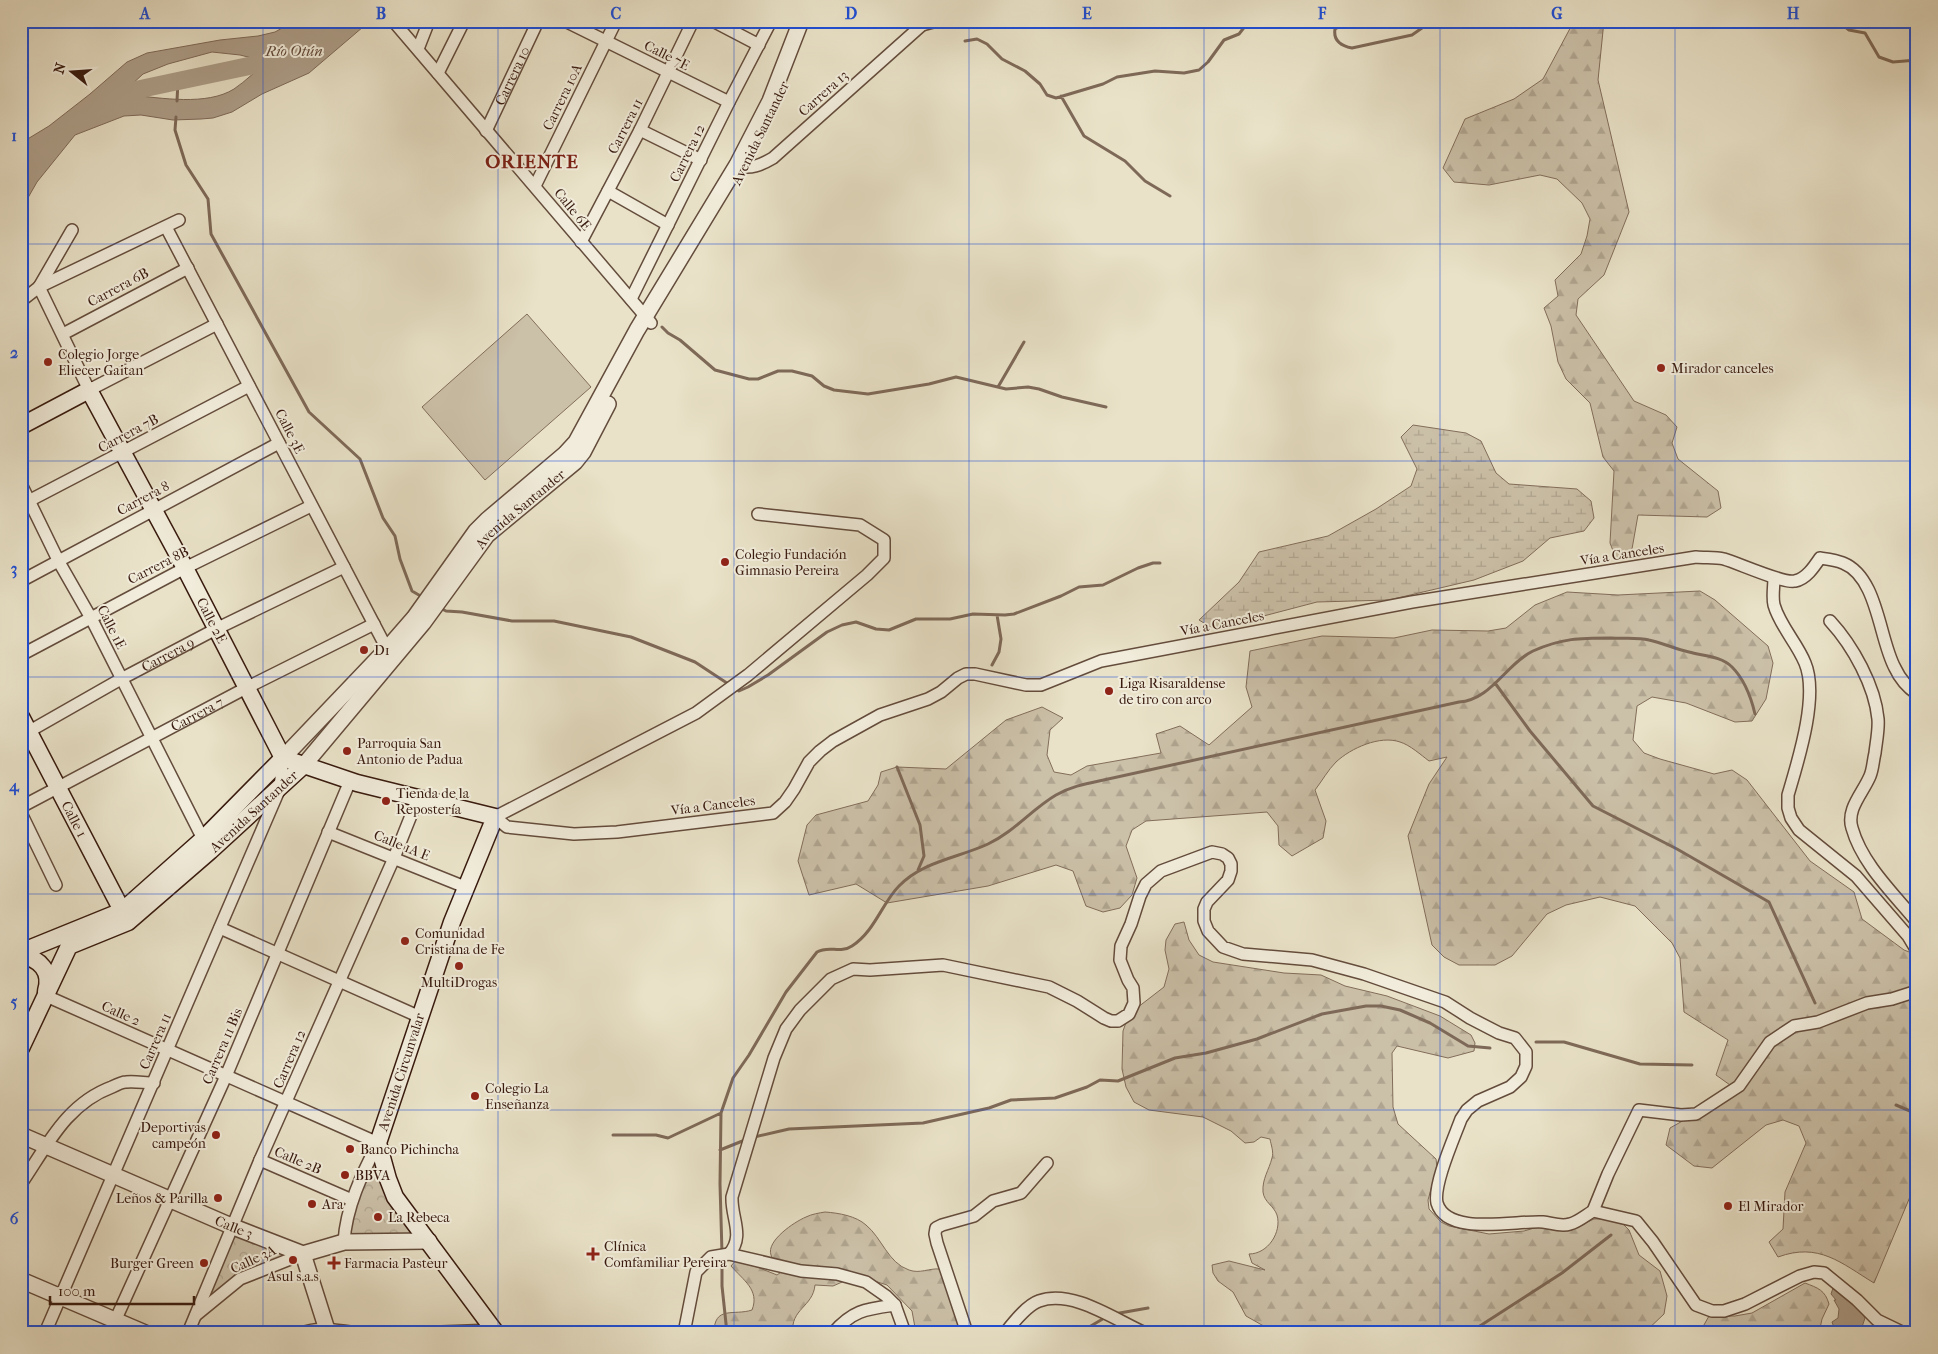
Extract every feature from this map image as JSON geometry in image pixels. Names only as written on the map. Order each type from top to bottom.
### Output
[{"type":"main road","points":[[21,426],[88,390]]},
{"type":"main road","name":"Calle 2E","points":[[88,390],[185,568],[283,758]]},
{"type":"main road","name":"Calle 1","points":[[21,717],[25,734],[59,787],[125,917]]},
{"type":"main road","points":[[283,758],[350,781],[495,818]]},
{"type":"main road","name":"Avenida Santander","points":[[125,917],[283,758]]},
{"type":"main road","name":"Avenida Santander","points":[[125,917],[280,788],[304,765]]},
{"type":"main road","name":"Avenida Circunvalar","points":[[495,818],[465,887],[378,1145],[395,1197],[495,1331]]},
{"type":"main road","points":[[21,952],[125,917]]},
{"type":"main road","points":[[21,1048],[44,995],[69,946],[125,917]]},
{"type":"main road","points":[[21,956],[40,962],[44,968],[48,981],[44,995]]},
{"type":"street","points":[[418,49],[429,21]]},
{"type":"street","points":[[438,73],[464,21]]},
{"type":"street","name":"Carrera 10","points":[[486,130],[538,21]]},
{"type":"street","name":"Calle 7E","points":[[565,21],[729,102]]},
{"type":"street","name":"Carrera 10A","points":[[535,186],[616,21]]},
{"type":"street","name":"Carrera 11","points":[[581,242],[640,130],[693,21]]},
{"type":"street","points":[[713,21],[759,45]]},
{"type":"street","name":"Carrera 12","points":[[631,299],[771,21]]},
{"type":"street","name":"Avenida Santander","points":[[742,166],[801,21]]},
{"type":"street","name":"Avenida Santander","points":[[283,758],[414,618],[476,531],[566,454],[576,442],[742,166],[777,104],[809,21]]},
{"type":"street","points":[[904,21],[922,25],[937,21]]},
{"type":"street","name":"Calle 6E","points":[[394,22],[648,320]]},
{"type":"street","name":"Carrera 13","points":[[742,166],[765,163],[773,158],[922,25]]},
{"type":"street","points":[[640,130],[701,160]]},
{"type":"street","points":[[608,191],[668,225]]},
{"type":"street","points":[[21,301],[40,287],[179,220]]},
{"type":"street","name":"Calle 3E","points":[[166,227],[387,649]]},
{"type":"street","points":[[40,287],[72,230]]},
{"type":"street","name":"Carrera 6B","points":[[63,334],[188,268]]},
{"type":"street","name":"Calle 2E","points":[[40,287],[88,390]]},
{"type":"street","name":"Avenida Santander","points":[[304,765],[423,623],[487,535],[576,462],[583,452],[648,320]]},
{"type":"street","points":[[88,390],[217,324]]},
{"type":"street","name":"Carrera 7B","points":[[26,503],[249,386]]},
{"type":"street","name":"Carrera 8","points":[[21,581],[279,443]]},
{"type":"street","name":"Calle 1E","points":[[21,484],[26,503],[91,618],[203,838]]},
{"type":"street","name":"Carrera 8B","points":[[21,655],[185,568],[311,506]]},
{"type":"street","points":[[495,818],[696,714],[748,676],[867,575],[884,558],[884,540],[860,525],[758,514]]},
{"type":"street","name":"Vía a Canceles","points":[[495,818],[507,827],[574,834],[617,832],[773,813],[785,802],[809,762],[820,751],[880,715],[928,699],[966,674],[975,674],[1026,685],[1041,685],[1111,660],[1412,602],[1696,557],[1721,559],[1760,571],[1774,578],[1794,582],[1805,576],[1820,558],[1844,564],[1861,578],[1872,598],[1894,667],[1908,688],[1917,694]]},
{"type":"street","name":"Carrera 9","points":[[25,734],[121,679],[216,629],[344,567]]},
{"type":"street","points":[[1774,578],[1774,604],[1794,645],[1805,662],[1810,679],[1810,708],[1788,795],[1788,808],[1791,818],[1799,830],[1856,876],[1912,932],[1917,951]]},
{"type":"street","points":[[1830,621],[1850,645],[1865,675],[1878,719],[1871,773],[1854,805],[1851,814],[1851,827],[1859,846],[1878,875],[1917,922]]},
{"type":"street","name":"Carrera 7","points":[[21,806],[246,688],[374,624]]},
{"type":"street","name":"Carrera 11","points":[[45,1333],[280,788],[283,758]]},
{"type":"street","name":"Carrera 11 Bis","points":[[115,1321],[226,1076],[350,781]]},
{"type":"street","name":"Carrera 12","points":[[188,1333],[231,1226],[394,858],[418,798]]},
{"type":"street","points":[[21,813],[56,885]]},
{"type":"street","name":"Calle 1A E","points":[[328,832],[465,887]]},
{"type":"street","points":[[729,1254],[734,1248],[738,1237],[732,1197],[774,1058],[791,1023],[800,1010],[831,979],[853,969],[870,970],[943,965],[1049,987],[1077,1001],[1104,1018],[1118,1021],[1129,1014],[1134,1003],[1133,988],[1120,960],[1121,946],[1146,884],[1161,870],[1212,852],[1222,854],[1228,858],[1231,864],[1228,880],[1207,902],[1204,909],[1204,921],[1208,931],[1223,947],[1243,954],[1312,960],[1364,974],[1446,1002],[1470,1018],[1500,1033],[1515,1038],[1526,1052],[1526,1066],[1521,1077],[1510,1087],[1478,1101],[1467,1110],[1461,1119],[1436,1192],[1439,1206],[1444,1214],[1459,1222],[1482,1224],[1543,1222],[1559,1225],[1570,1224],[1593,1211],[1608,1174],[1639,1110],[1681,1115],[1696,1114],[1739,1086],[1770,1042],[1794,1026],[1818,1022],[1867,1003],[1892,1000],[1917,992]]},
{"type":"street","points":[[220,928],[420,1017]]},
{"type":"street","name":"Calle 2","points":[[44,995],[378,1145]]},
{"type":"street","points":[[21,1184],[55,1131],[78,1106],[98,1092],[126,1082],[154,1083]]},
{"type":"street","name":"Calle 3","points":[[21,1135],[231,1226],[303,1254]]},
{"type":"street","points":[[344,1242],[344,1227],[352,1200],[362,1173],[378,1145]]},
{"type":"street","name":"Calle 2B","points":[[260,1160],[352,1200]]},
{"type":"street","points":[[966,1333],[937,1244],[936,1228],[942,1224],[974,1216],[993,1201],[1021,1193],[1046,1163]]},
{"type":"street","points":[[1593,1211],[1636,1221],[1653,1242],[1696,1305],[1712,1311],[1724,1311],[1744,1304],[1800,1276],[1819,1271],[1824,1273],[1856,1300],[1877,1320],[1904,1333]]},
{"type":"street","points":[[328,1331],[303,1254],[344,1242],[429,1241]]},
{"type":"street","name":"Calle 3A","points":[[195,1316],[240,1278],[303,1254]]},
{"type":"street","points":[[684,1333],[696,1272],[711,1257],[729,1254],[801,1271],[838,1274],[866,1282],[895,1305],[906,1333]]},
{"type":"street","points":[[21,1280],[145,1333]]},
{"type":"street","points":[[1005,1333],[1017,1318],[1038,1301],[1058,1299],[1074,1300],[1090,1306],[1145,1333]]},
{"type":"street","points":[[833,1333],[840,1324],[858,1311],[895,1305]]},
{"type":"street","points":[[303,1333],[307,1330],[357,1333]]},
{"type":"street","points":[[415,1333],[495,1331]]},
{"type":"green space","points":[[1574,21],[1604,21],[1598,80],[1629,212],[1604,275],[1578,299],[1576,315],[1634,401],[1666,415],[1677,427],[1672,443],[1678,459],[1718,491],[1721,508],[1707,517],[1638,515],[1632,549],[1617,561],[1610,543],[1614,471],[1603,457],[1590,403],[1566,379],[1558,362],[1551,326],[1544,308],[1558,296],[1555,280],[1581,254],[1590,219],[1582,203],[1557,179],[1540,175],[1489,185],[1454,182],[1443,168],[1465,119],[1514,99],[1543,79]]},
{"type":"green space","points":[[527,314],[591,387],[485,480],[422,407]]},
{"type":"green space","points":[[1413,425],[1466,433],[1481,441],[1496,473],[1509,484],[1577,489],[1591,501],[1594,518],[1584,531],[1550,538],[1523,561],[1474,580],[1389,600],[1317,602],[1214,629],[1199,620],[1239,582],[1259,552],[1328,536],[1376,509],[1411,486],[1417,469],[1401,437]]},
{"type":"green space","points":[[1700,591],[1715,600],[1768,646],[1773,663],[1766,699],[1752,721],[1735,722],[1686,703],[1652,697],[1637,706],[1633,740],[1644,753],[1660,759],[1714,774],[1732,770],[1747,780],[1810,861],[1854,892],[1862,919],[1904,950],[1917,955],[1917,1180],[1874,1283],[1840,1262],[1818,1253],[1793,1253],[1778,1257],[1769,1242],[1783,1229],[1785,1192],[1806,1143],[1799,1126],[1783,1120],[1766,1125],[1712,1168],[1694,1166],[1666,1145],[1670,1128],[1718,1101],[1730,1085],[1716,1075],[1728,1040],[1684,1012],[1680,958],[1672,943],[1635,906],[1600,897],[1566,905],[1547,914],[1512,956],[1495,965],[1459,965],[1444,957],[1432,945],[1408,836],[1429,784],[1447,757],[1429,761],[1408,745],[1392,740],[1384,740],[1366,744],[1342,757],[1333,765],[1315,790],[1326,821],[1323,838],[1292,856],[1279,845],[1278,826],[1267,812],[1146,821],[1132,830],[1126,846],[1137,878],[1132,895],[1120,908],[1103,912],[1086,906],[1073,871],[1056,865],[988,886],[887,903],[856,884],[809,895],[798,861],[807,825],[816,815],[868,801],[878,785],[881,772],[897,767],[946,769],[1006,720],[1042,707],[1063,718],[1050,730],[1047,755],[1054,772],[1071,775],[1087,766],[1161,753],[1156,734],[1180,726],[1209,745],[1252,707],[1246,687],[1250,651],[1322,636],[1394,638],[1432,630],[1488,631],[1506,628],[1535,605],[1567,592],[1618,595]]},
{"type":"green space","points":[[1184,922],[1189,940],[1199,955],[1213,962],[1284,973],[1321,975],[1345,986],[1387,996],[1440,1016],[1471,1035],[1475,1043],[1474,1051],[1448,1058],[1397,1046],[1392,1053],[1393,1107],[1398,1124],[1436,1159],[1437,1167],[1428,1200],[1429,1209],[1441,1222],[1449,1226],[1489,1234],[1524,1231],[1541,1226],[1568,1230],[1594,1219],[1617,1218],[1629,1230],[1639,1255],[1660,1271],[1667,1296],[1664,1314],[1644,1333],[1276,1333],[1246,1316],[1233,1292],[1218,1281],[1213,1273],[1212,1265],[1229,1261],[1265,1270],[1252,1263],[1249,1254],[1256,1253],[1268,1246],[1277,1228],[1277,1215],[1265,1199],[1263,1192],[1265,1179],[1273,1156],[1270,1139],[1261,1137],[1254,1142],[1245,1143],[1231,1131],[1203,1117],[1149,1110],[1134,1102],[1126,1087],[1122,1069],[1123,1031],[1129,1014],[1164,987],[1169,969],[1165,950],[1166,940],[1175,924]]},
{"type":"green space","points":[[378,1143],[388,1179],[429,1241],[344,1242]]},
{"type":"green space","points":[[825,1212],[847,1215],[862,1222],[872,1230],[890,1256],[902,1267],[917,1271],[940,1269],[945,1276],[966,1333],[916,1333],[912,1311],[887,1285],[868,1279],[849,1279],[833,1286],[815,1285],[810,1298],[795,1318],[793,1333],[714,1333],[717,1318],[721,1315],[752,1310],[754,1297],[752,1291],[731,1266],[737,1259],[777,1275],[784,1270],[771,1255],[773,1244],[777,1238],[801,1219]]},
{"type":"green space","points":[[231,1226],[303,1254],[240,1279],[195,1316]]},
{"type":"green space","points":[[1805,1283],[1820,1290],[1829,1304],[1822,1319],[1819,1333],[1672,1333],[1675,1328],[1682,1332],[1700,1332],[1709,1316],[1735,1316],[1752,1313]]},
{"type":"water","name":"Río Otún","points":[[295,21],[340,21],[331,38],[333,40],[353,21],[370,21],[309,73],[262,94],[232,112],[213,118],[201,119],[173,120],[141,115],[124,116],[75,135],[37,182],[21,210],[21,143],[49,126],[127,62],[147,53],[275,32]],"holes":[[[212,52],[240,55],[268,62],[234,89],[223,94],[211,98],[184,100],[131,95],[130,86],[143,74],[168,64]]]},
{"type":"water","points":[[1834,1285],[1860,1309],[1865,1318],[1860,1333],[1836,1333],[1832,1322],[1838,1318],[1839,1309],[1834,1300],[1836,1300],[1831,1294]]},
{"type":"waterway","name":"Río Otún","points":[[110,99],[131,91],[268,62],[302,57],[331,40],[345,21]]},
{"type":"waterway","points":[[965,41],[977,39],[987,44],[1002,59],[1025,71],[1040,84],[1047,95],[1056,98],[1103,84],[1117,77],[1155,71],[1184,73],[1199,70],[1208,62],[1224,40],[1239,34],[1249,21]]},
{"type":"waterway","points":[[1345,21],[1344,24],[1335,29],[1335,37],[1345,46],[1352,48],[1412,35],[1422,28],[1426,21]]},
{"type":"waterway","points":[[1838,21],[1849,30],[1865,33],[1879,57],[1893,62],[1917,60]]},
{"type":"waterway","points":[[177,101],[178,81]]},
{"type":"waterway","points":[[1061,96],[1084,136],[1125,161],[1145,181],[1170,196]]},
{"type":"waterway","points":[[176,117],[175,130],[186,165],[208,199],[211,234],[309,412],[360,459],[383,518],[395,536],[400,559],[412,591],[424,598]]},
{"type":"waterway","points":[[662,327],[715,370],[749,379],[758,379],[778,371],[792,371],[812,376],[824,386],[834,390],[868,394],[929,384],[956,377],[1006,389],[1028,387],[1039,389],[1062,397],[1106,407]]},
{"type":"waterway","points":[[998,387],[1024,342]]},
{"type":"waterway","points":[[440,608],[446,611],[512,621],[554,621],[631,637],[695,662],[739,691],[768,675],[827,632],[842,625],[856,622],[876,629],[889,630],[916,619],[950,619],[973,614],[1014,614],[1079,587],[1103,585],[1138,568],[1153,563],[1160,563]]},
{"type":"waterway","points":[[992,665],[999,652],[1001,639],[997,615]]},
{"type":"waterway","points":[[722,1253],[720,1184],[721,1113],[733,1078],[749,1055],[786,992],[817,952],[826,949],[839,950],[848,948],[860,940],[867,933],[893,893],[908,878],[930,865],[977,849],[997,839],[1061,792],[1088,783],[1470,700],[1480,695],[1523,657],[1533,651],[1553,643],[1571,640],[1600,638],[1644,639],[1728,663],[1741,677],[1755,714]]},
{"type":"waterway","points":[[1495,683],[1530,731],[1593,806],[1677,849],[1769,902],[1815,1003]]},
{"type":"waterway","points":[[897,767],[920,825],[924,856],[918,870]]},
{"type":"waterway","points":[[754,1137],[789,1129],[923,1123],[989,1108],[1011,1100],[1055,1098],[1087,1087],[1100,1080],[1118,1081],[1175,1058],[1206,1053],[1257,1039],[1322,1014],[1366,1006],[1381,1006],[1400,1010],[1430,1023],[1468,1046],[1490,1048]]},
{"type":"waterway","points":[[1536,1042],[1564,1042],[1640,1064],[1692,1065]]},
{"type":"waterway","points":[[1896,1105],[1917,1114]]},
{"type":"waterway","points":[[613,1135],[656,1135],[668,1138],[721,1113]]},
{"type":"waterway","points":[[720,1150],[745,1140]]},
{"type":"waterway","points":[[1469,1333],[1562,1273],[1611,1235]]},
{"type":"waterway","points":[[722,1259],[722,1286],[727,1333]]},
{"type":"waterway","points":[[1114,1314],[1148,1308]]},
{"type":"waterway","points":[[1079,1333],[1106,1317]]},
{"type":"place","name":"Colegio Jorge Eliecer Gaitan","points":[[48,362]]},
{"type":"place","name":"Mirador canceles","points":[[1661,368]]},
{"type":"place","name":"Colegio Fundación Gimnasio Pereira","points":[[725,562]]},
{"type":"place","name":"D1","points":[[364,650]]},
{"type":"place","name":"Liga Risaraldense de tiro con arco","points":[[1109,691]]},
{"type":"place","name":"Parroquia San Antonio de Padua","points":[[347,751]]},
{"type":"place","name":"Tienda de la Repostería","points":[[386,801]]},
{"type":"place","name":"Comunidad Cristiana de Fe","points":[[405,941]]},
{"type":"place","name":"MultiDrogas","points":[[459,966]]},
{"type":"place","name":"Colegio La Enseñanza","points":[[475,1096]]},
{"type":"place","name":"Deportivas campeón","points":[[216,1135]]},
{"type":"place","name":"Banco Pichincha","points":[[350,1149]]},
{"type":"place","name":"BBVA","points":[[345,1175]]},
{"type":"place","name":"Leños & Parilla","points":[[218,1198]]},
{"type":"place","name":"Ara","points":[[312,1204]]},
{"type":"place","name":"El Mirador","points":[[1728,1206]]},
{"type":"place","name":"La Rebeca","points":[[378,1217]]},
{"type":"place","name":"Clínica Comfamiliar Pereira","points":[[593,1254]]},
{"type":"place","name":"Asul s.a.s","points":[[293,1260]]},
{"type":"place","name":"Burger Green","points":[[204,1263]]},
{"type":"place","name":"Farmacia Pasteur","points":[[334,1263]]},
{"type":"district","name":"ORIENTE","points":[[532,161]]}]
